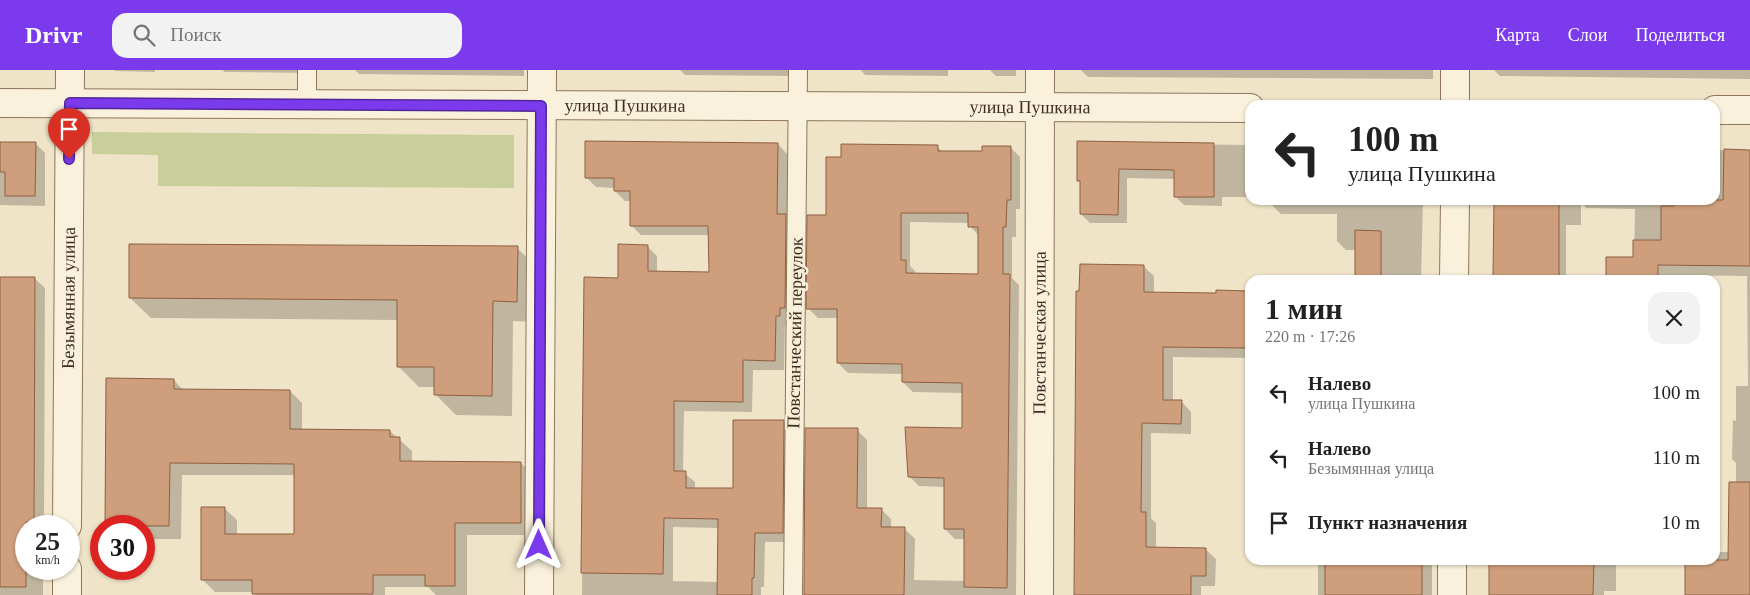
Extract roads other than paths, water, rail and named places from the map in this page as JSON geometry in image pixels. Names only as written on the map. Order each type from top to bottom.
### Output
[{"type":"street","name":"Безымянная улица","points":[[68,515],[70,70]]},
{"type":"street","points":[[539,595],[542,70]]},
{"type":"street","name":"Повстанческая улица","points":[[1039,595],[1040,70]]},
{"type":"street","points":[[1455,70],[1455,100]]},
{"type":"street","name":"улица Пушкина","points":[[0,103],[1245,108]]},
{"type":"street","points":[[1720,110],[1750,110]]},
{"type":"street","points":[[1454,275],[1455,205]]},
{"type":"street","points":[[1452,565],[1452,595]]},
{"type":"street","points":[[67,580],[67,595]]},
{"type":"lane","points":[[307,70],[307,105]]},
{"type":"lane","name":"Повстанческий переулок","points":[[793,595],[798,70]]}]
